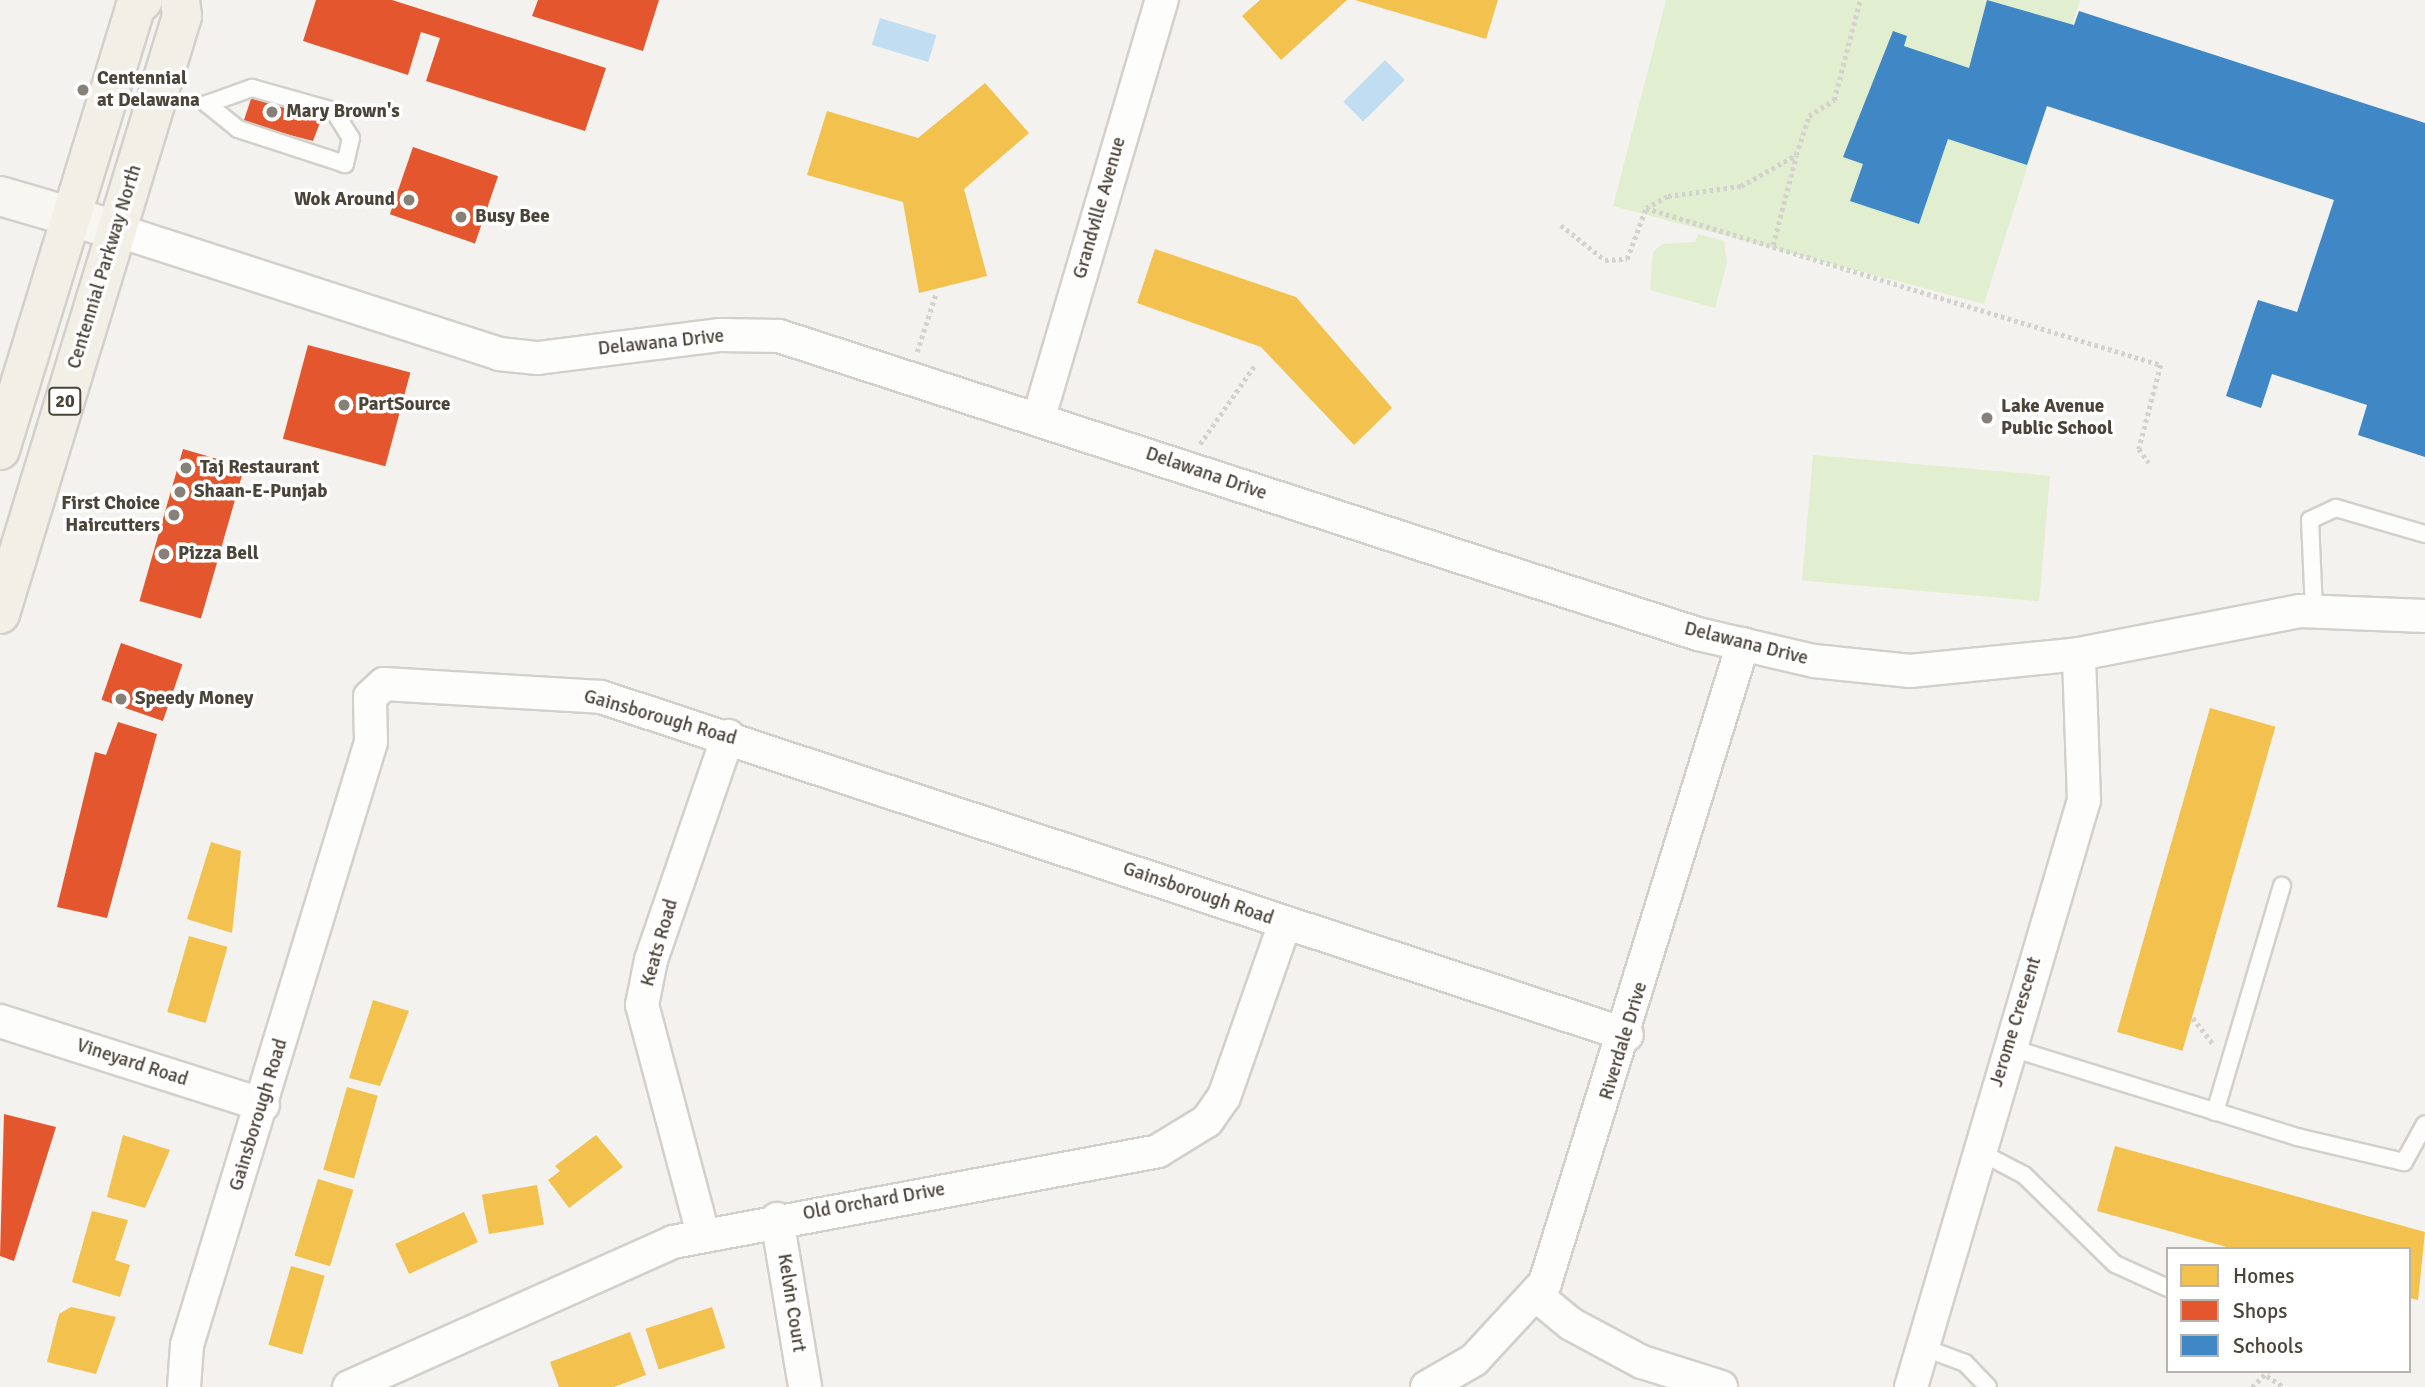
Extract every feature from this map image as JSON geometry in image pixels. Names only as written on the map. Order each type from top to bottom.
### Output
[{"type":"main road","name":"20","points":[[0,450],[135,8],[143,0]]},
{"type":"main road","name":"Centennial Parkway North","points":[[0,614],[6,575],[182,16],[180,0]]},
{"type":"street","name":"Grandville Avenue","points":[[1038,417],[1162,0]]},
{"type":"street","name":"Delawana Drive","points":[[0,196],[116,230],[499,354],[538,358],[720,335],[779,336],[1743,644],[1814,661],[1910,671],[2080,653],[2314,611],[2425,617]]},
{"type":"street","name":"Riverdale Drive","points":[[1427,1387],[1474,1360],[1537,1296],[1627,1035],[1743,644]]},
{"type":"street","name":"Jerome Crescent","points":[[1911,1387],[2008,1047],[2084,800],[2080,653]]},
{"type":"street","name":"Gainsborough Road","points":[[184,1387],[187,1345],[263,1105],[371,742],[370,697],[384,684],[601,697],[727,736],[1627,1035]]},
{"type":"street","name":"Keats Road","points":[[703,1234],[642,1005],[651,960],[727,736]]},
{"type":"street","name":"Old Orchard Drive","points":[[349,1387],[638,1254],[703,1234],[1158,1151],[1207,1121],[1224,1097],[1285,923]]},
{"type":"street","name":"Vineyard Road","points":[[0,1021],[263,1105]]},
{"type":"street","name":"Kelvin Court","points":[[777,1219],[805,1387]]},
{"type":"street","points":[[1537,1296],[1572,1324],[1642,1362],[1721,1387]]},
{"type":"lane","points":[[252,88],[334,111],[351,138],[345,164],[221,121],[207,104],[252,88]]},
{"type":"lane","points":[[2314,611],[2310,520],[2336,508],[2425,534]]},
{"type":"lane","points":[[2215,1112],[2282,886]]},
{"type":"lane","points":[[2008,1047],[2215,1112],[2404,1163],[2425,1124]]},
{"type":"lane","points":[[1978,1151],[2024,1175],[2115,1264],[2165,1285]]},
{"type":"lane","points":[[1922,1348],[1965,1363],[1988,1387]]},
{"type":"path","points":[[1773,246],[1809,116],[1834,100],[1860,0]]},
{"type":"path","points":[[1562,225],[1605,260],[1627,259],[1646,208],[1668,196],[1741,186],[1796,156]]},
{"type":"path","points":[[1646,208],[2161,365],[2139,449],[2149,463]]},
{"type":"path","points":[[910,376],[936,293]]},
{"type":"path","points":[[1184,466],[1255,365]]},
{"type":"path","points":[[2252,1387],[2266,1376],[2284,1387]]},
{"type":"green space","points":[[1666,0],[2080,0],[1984,304],[1613,206]]},
{"type":"green space","points":[[1698,234],[1724,241],[1727,263],[1715,308],[1650,290],[1653,252],[1662,244],[1695,242]]},
{"type":"green space","points":[[1813,455],[2050,476],[2039,601],[1802,581]]},
{"type":"water","points":[[880,18],[936,35],[928,62],[872,45]]},
{"type":"water","points":[[1385,60],[1405,80],[1363,122],[1343,102]]},
{"type":"building: Homes","points":[[1260,0],[1347,0],[1281,60],[1242,16]]},
{"type":"building: Homes","points":[[1355,0],[1498,0],[1486,39]]},
{"type":"building: Homes","points":[[985,83],[1029,133],[964,189],[987,276],[919,293],[903,202],[807,175],[827,111],[918,138]]},
{"type":"building: Homes","points":[[1155,249],[1296,297],[1392,408],[1354,445],[1261,347],[1137,303]]},
{"type":"building: Homes","points":[[2210,708],[2275,727],[2182,1051],[2117,1032]]},
{"type":"building: Homes","points":[[211,842],[241,851],[232,933],[187,919]]},
{"type":"building: Homes","points":[[189,936],[227,947],[206,1023],[167,1012]]},
{"type":"building: Homes","points":[[373,1000],[409,1011],[380,1086],[349,1078]]},
{"type":"building: Homes","points":[[347,1087],[378,1096],[354,1178],[323,1170]]},
{"type":"building: Homes","points":[[123,1135],[170,1150],[145,1208],[107,1197]]},
{"type":"building: Homes","points":[[596,1135],[623,1167],[569,1208],[548,1180],[560,1171],[555,1166]]},
{"type":"building: Homes","points":[[2115,1146],[2425,1232],[2418,1300],[2411,1298],[2411,1247],[2227,1247],[2097,1211]]},
{"type":"building: Homes","points":[[318,1179],[353,1190],[330,1266],[295,1256]]},
{"type":"building: Homes","points":[[537,1185],[544,1224],[489,1234],[482,1195]]},
{"type":"building: Homes","points":[[92,1211],[128,1220],[115,1260],[130,1265],[120,1297],[72,1282]]},
{"type":"building: Homes","points":[[464,1212],[478,1242],[409,1274],[395,1244]]},
{"type":"building: Homes","points":[[291,1266],[325,1276],[302,1354],[268,1345]]},
{"type":"building: Homes","points":[[71,1307],[116,1317],[96,1374],[47,1362],[59,1314]]},
{"type":"building: Homes","points":[[712,1307],[725,1348],[659,1370],[645,1329]]},
{"type":"building: Homes","points":[[630,1332],[646,1375],[614,1387],[559,1387],[550,1362]]},
{"type":"building: Shops","points":[[316,0],[392,0],[606,68],[585,131],[426,81],[440,38],[421,32],[408,75],[303,41]]},
{"type":"building: Shops","points":[[538,0],[659,0],[643,51],[532,16]]},
{"type":"building: Shops","name":"Mary Brown's","points":[[253,93],[321,120],[313,141],[243,123]]},
{"type":"building: Shops","points":[[413,147],[498,176],[475,243],[390,214]]},
{"type":"building: Shops","name":"PartSource","points":[[308,345],[410,372],[385,466],[283,439]]},
{"type":"building: Shops","points":[[183,449],[245,467],[201,619],[139,601]]},
{"type":"building: Shops","points":[[121,643],[182,664],[163,721],[101,700]]},
{"type":"building: Shops","points":[[118,722],[157,734],[107,918],[57,907],[95,752],[106,755]]},
{"type":"building: Shops","points":[[4,1114],[56,1127],[14,1261],[0,1256]]},
{"type":"building: Schools","points":[[1987,0],[2074,25],[2079,11],[2425,123],[2425,457],[2358,435],[2367,405],[2272,374],[2261,408],[2226,396],[2258,300],[2297,312],[2334,200],[2047,106],[2027,165],[1948,139],[1919,224],[1850,201],[1863,164],[1843,157],[1893,31],[1907,36],[1904,46],[1969,68]]},
{"type":"place","name":"Centennial at Delawana","points":[[83,90]]},
{"type":"place","name":"Mary Brown's","points":[[272,112]]},
{"type":"place","name":"Wok Around","points":[[409,200]]},
{"type":"place","name":"Busy Bee","points":[[461,217]]},
{"type":"place","name":"PartSource","points":[[344,405]]},
{"type":"place","name":"Lake Avenue Public School","points":[[1987,418]]},
{"type":"place","name":"Taj Restaurant","points":[[186,468]]},
{"type":"place","name":"Shaan-E-Punjab","points":[[180,492]]},
{"type":"place","name":"First Choice Haircutters","points":[[174,515]]},
{"type":"place","name":"Pizza Bell","points":[[164,554]]},
{"type":"place","name":"Speedy Money","points":[[121,699]]}]
